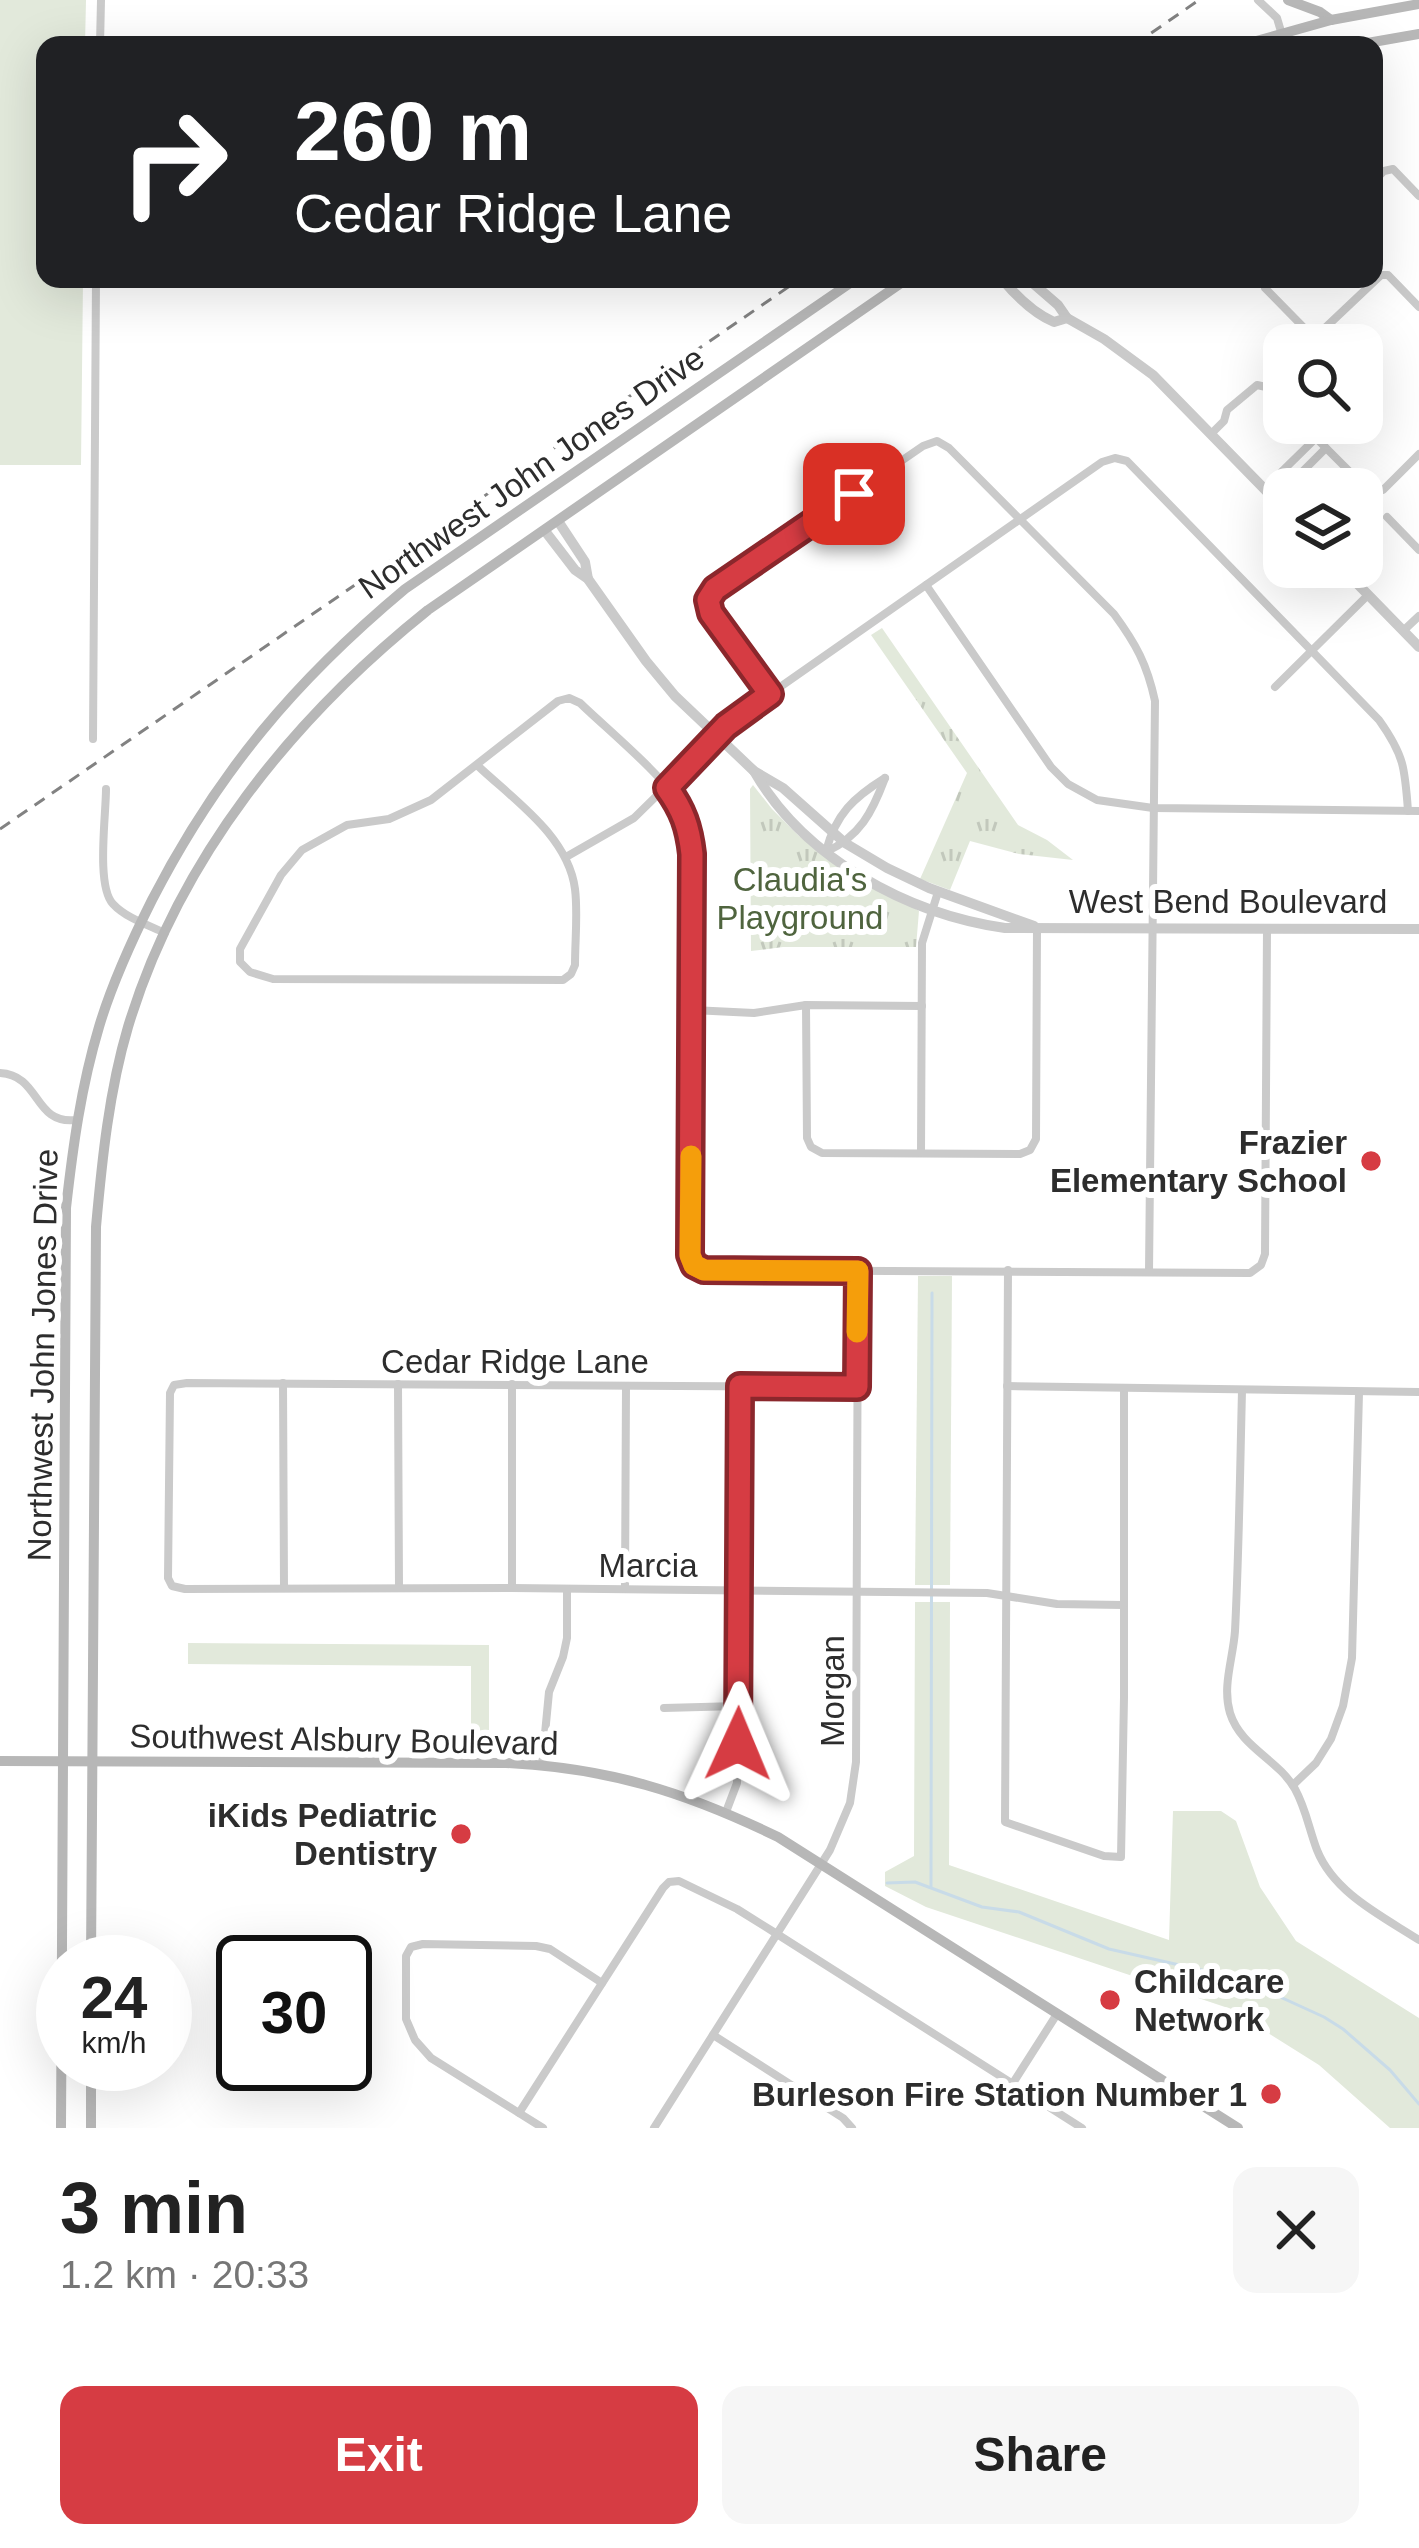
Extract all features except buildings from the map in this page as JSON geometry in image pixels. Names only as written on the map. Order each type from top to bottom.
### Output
[{"type":"main road","points":[[1288,0],[1320,11],[1330,20]]},
{"type":"main road","points":[[1291,36],[1330,20],[1419,4]]},
{"type":"main road","points":[[1383,40],[1419,34]]},
{"type":"main road","name":"Northwest John Jones Drive","points":[[61,2128],[66,1208],[76,1120],[118,969],[181,844],[225,777],[302,682],[358,628],[405,589],[843,288]]},
{"type":"main road","name":"Northwest John Jones Drive","points":[[91,1935],[96,1227],[110,1112],[127,1032],[165,933],[246,794],[326,700],[380,649],[428,610],[894,288]]},
{"type":"main road","points":[[64,1345],[95,1345]]},
{"type":"main road","name":"Southwest Alsbury Boulevard","points":[[0,1761],[542,1765],[636,1780],[726,1812],[778,1837],[1238,2128]]},
{"type":"main road","points":[[91,2091],[91,2128]]},
{"type":"street","points":[[100,36],[101,0]]},
{"type":"street","points":[[1258,0],[1277,18],[1283,36]]},
{"type":"street","points":[[1383,172],[1393,169],[1419,196]]},
{"type":"street","points":[[1383,275],[1419,307]]},
{"type":"street","points":[[93,739],[96,288]]},
{"type":"street","points":[[1010,288],[1045,318],[1054,322],[1067,318]]},
{"type":"street","points":[[1038,288],[1067,318],[1154,375],[1263,488]]},
{"type":"street","points":[[1264,288],[1295,324]]},
{"type":"street","points":[[1330,324],[1368,288]]},
{"type":"street","points":[[1211,434],[1239,398],[1257,385],[1263,386]]},
{"type":"street","points":[[770,694],[711,613],[708,600],[715,589],[923,446],[937,441],[1114,614],[1135,642],[1155,701],[1149,1271]]},
{"type":"street","points":[[1285,468],[1310,444]]},
{"type":"street","points":[[1322,444],[1375,493],[1419,454]]},
{"type":"street","points":[[1308,468],[1326,448]]},
{"type":"street","points":[[566,857],[634,818],[737,717],[1102,462],[1115,458],[1127,461],[1378,720],[1405,766],[1413,811],[1153,808],[1096,800],[1068,784],[1051,767],[926,585]]},
{"type":"street","points":[[1387,517],[1416,542]]},
{"type":"street","name":"West Bend Boulevard","points":[[558,521],[586,562],[588,579]]},
{"type":"street","name":"West Bend Boulevard","points":[[545,531],[575,570],[588,579],[675,696],[754,771],[783,788],[845,843],[887,868],[938,892],[1037,927]]},
{"type":"street","points":[[1360,588],[1417,641]]},
{"type":"street","points":[[1275,687],[1367,595]]},
{"type":"street","points":[[1403,631],[1419,616]]},
{"type":"street","points":[[478,766],[566,857],[575,892],[571,974],[563,980],[273,979],[250,972],[240,962],[240,949],[281,874],[302,850],[347,825],[389,819],[431,800],[558,701],[569,698],[580,703],[667,788],[683,809],[691,842],[690,1255],[694,1265],[704,1270],[1250,1273],[1262,1265],[1264,1254],[1267,929]]},
{"type":"street","name":"West Bend Boulevard","points":[[754,771],[771,801],[826,852],[878,886],[931,909],[991,926],[1419,929]]},
{"type":"street","points":[[885,778],[874,808],[845,843],[826,852],[832,831],[859,795],[885,778]]},
{"type":"street","points":[[106,789],[104,888],[111,903],[165,933]]},
{"type":"street","points":[[921,1154],[922,943],[938,892]]},
{"type":"street","points":[[806,1005],[806,1138],[812,1147],[822,1153],[1020,1154],[1030,1150],[1036,1139],[1037,927]]},
{"type":"street","points":[[692,1010],[922,1006]]},
{"type":"street","points":[[0,1073],[24,1080],[46,1112],[62,1121],[76,1120]]},
{"type":"street","points":[[1008,1270],[1005,1822],[1104,1856],[1121,1857],[1124,1390]]},
{"type":"street","name":"Morgan","points":[[654,2128],[822,1864],[850,1803],[856,1762],[858,1271]]},
{"type":"street","name":"Cedar Ridge Lane","points":[[172,1586],[168,1578],[170,1393],[174,1384],[857,1387]]},
{"type":"street","points":[[283,1384],[284,1588]]},
{"type":"street","points":[[398,1384],[399,1588]]},
{"type":"street","points":[[512,1384],[512,1588]]},
{"type":"street","points":[[625,1589],[626,1386]]},
{"type":"street","points":[[726,1812],[737,1783],[740,1386]]},
{"type":"street","points":[[1007,1386],[1419,1392]]},
{"type":"street","points":[[1242,1391],[1235,1630],[1226,1691],[1231,1716],[1243,1738],[1293,1785],[1318,1853],[1334,1877],[1354,1898],[1419,1940]]},
{"type":"street","points":[[1293,1785],[1331,1739],[1352,1658],[1360,1393]]},
{"type":"street","name":"Marcia","points":[[172,1586],[946,1592],[1057,1604],[1123,1605]]},
{"type":"street","points":[[542,1765],[549,1692],[567,1638],[567,1589]]},
{"type":"street","points":[[664,1708],[738,1706]]},
{"type":"street","points":[[519,2113],[669,1882],[679,1881],[737,1909],[1082,2128]]},
{"type":"street","points":[[543,2128],[431,2058],[415,2040],[406,2019],[406,1956],[411,1947],[423,1943],[536,1946],[550,1949],[602,1983]]},
{"type":"street","points":[[1012,2084],[1057,2014]]},
{"type":"street","points":[[713,2035],[852,2128]]},
{"type":"green space","points":[[0,0],[86,0],[85,36],[36,36],[36,288],[83,288],[81,465],[0,465]]},
{"type":"green space","points":[[882,628],[1018,825],[1073,860],[1019,854],[970,841],[950,890],[920,879],[967,773],[871,635]]},
{"type":"green space","name":"Claudia's Playground","points":[[753,785],[799,836],[919,911],[916,947],[751,951]]},
{"type":"green space","points":[[918,1276],[952,1276],[950,1585],[915,1585]]},
{"type":"green space","points":[[915,1602],[950,1602],[949,1865],[1169,1940],[1173,1811],[1221,1811],[1236,1821],[1260,1887],[1296,1941],[1419,2018],[1419,2128],[1390,2128],[1319,2065],[1228,2008],[926,1907],[885,1886],[885,1872],[914,1856]]},
{"type":"green space","points":[[188,1643],[489,1645],[489,1749],[471,1749],[471,1666],[188,1664]]},
{"type":"waterway","points":[[931,1887],[932,1293]]},
{"type":"waterway","points":[[887,1883],[915,1882],[982,1907],[1019,1912],[1109,1949],[1241,1979],[1343,2029],[1390,2070],[1419,2104]]},
{"type":"railway","points":[[1147,36],[1199,0]]},
{"type":"railway","points":[[0,829],[787,288]]},
{"type":"slow traffic","points":[[691,1156],[690,1255],[694,1265],[704,1270],[858,1271],[857,1332]]},
{"type":"place","name":"Frazier Elementary School","points":[[1371,1161]]},
{"type":"place","name":"iKids Pediatric Dentistry","points":[[461,1834]]},
{"type":"place","name":"Childcare Network","points":[[1110,2000]]},
{"type":"place","name":"Burleson Fire Station Number 1","points":[[1271,2094]]},
{"type":"route","points":[[738,1744],[740,1386],[857,1387],[858,1271],[704,1270],[694,1265],[690,1255],[692,854],[683,809],[667,788],[726,726],[770,694],[711,613],[708,600],[715,589],[854,494]]}]
